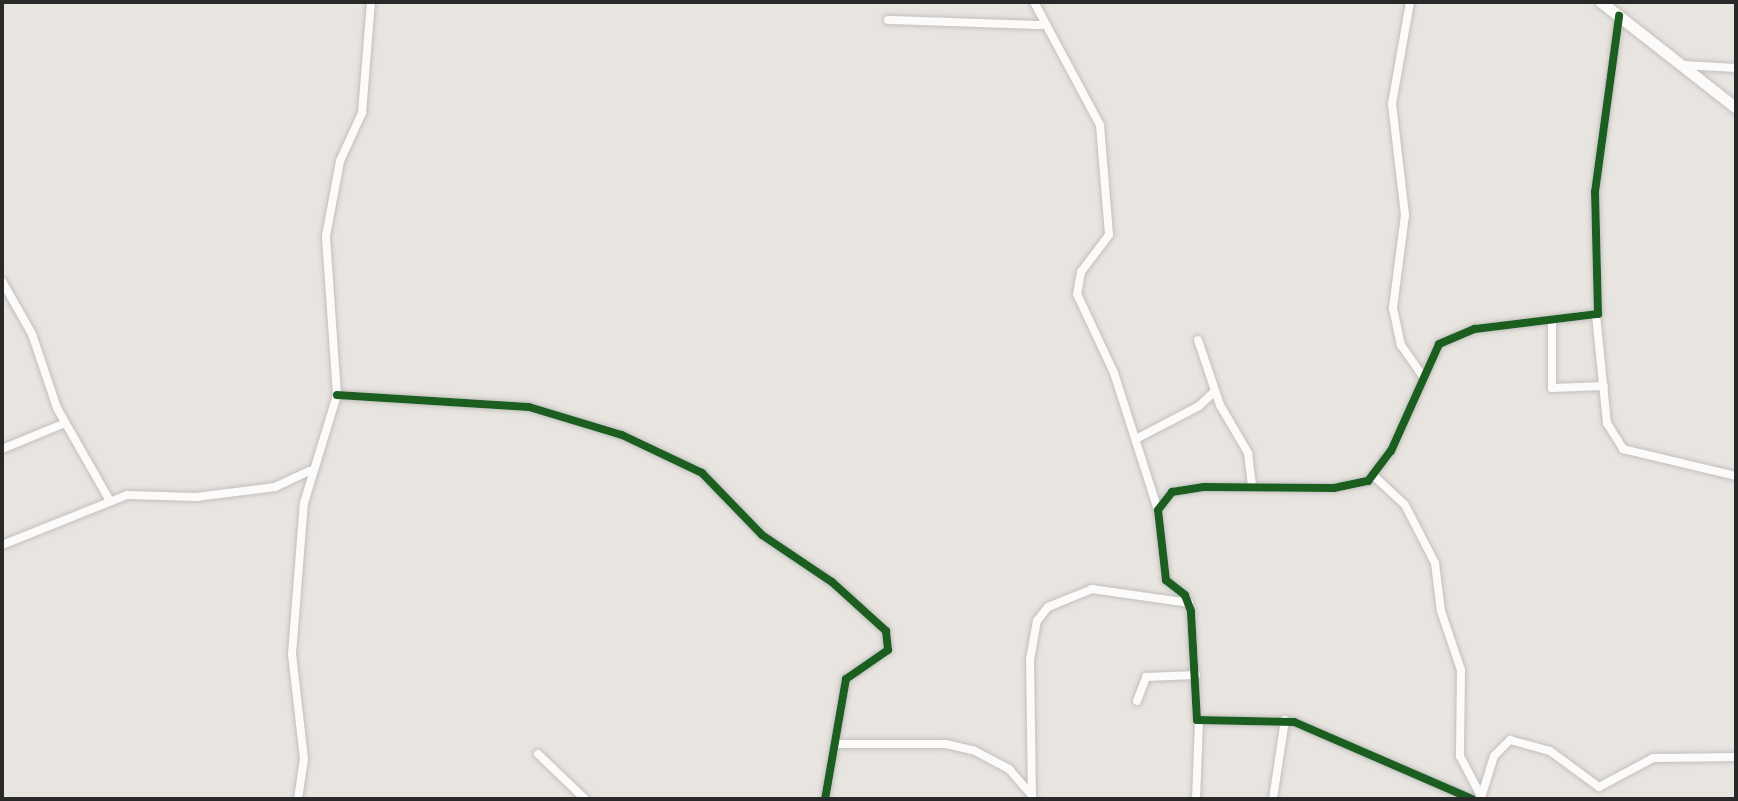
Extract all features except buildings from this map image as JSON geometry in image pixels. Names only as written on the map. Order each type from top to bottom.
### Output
[{"type":"street","points":[[298,799],[304,759],[292,654],[304,503],[337,395],[326,236],[340,161],[362,113],[371,2]]},
{"type":"street","points":[[1034,2],[1041,25],[1057,42],[1100,125],[1109,235],[1081,272],[1077,294],[1114,373],[1136,439],[1158,510],[1166,580],[1189,603],[1199,721],[1196,799]]},
{"type":"street","points":[[1410,2],[1392,104],[1405,215],[1393,308],[1401,345],[1423,377]]},
{"type":"street","points":[[1601,2],[1736,108]]},
{"type":"street","points":[[1619,16],[1595,192],[1602,288],[1596,315],[1607,423],[1623,449],[1736,476]]},
{"type":"street","points":[[888,20],[1041,25]]},
{"type":"street","points":[[1683,65],[1736,68]]},
{"type":"street","points":[[2,281],[32,334],[65,423],[110,501]]},
{"type":"street","points":[[1158,510],[1172,492],[1252,484],[1334,488],[1374,476],[1423,377],[1433,349],[1459,334],[1596,315]]},
{"type":"street","points":[[1552,322],[1552,388],[1604,386]]},
{"type":"street","points":[[1198,340],[1215,391],[1248,453],[1252,484]]},
{"type":"street","points":[[1136,439],[1199,406],[1215,391]]},
{"type":"street","points":[[337,395],[529,407],[622,435],[702,473],[762,535],[832,582],[886,631],[888,650],[846,679],[825,799]]},
{"type":"street","points":[[2,449],[65,423]]},
{"type":"street","points":[[3,541],[110,501],[151,492],[196,497],[275,487],[309,471]]},
{"type":"street","points":[[1374,476],[1405,505],[1435,563],[1441,611],[1461,670],[1460,756],[1478,798]]},
{"type":"street","points":[[1032,797],[1030,660],[1037,621],[1048,607],[1092,589],[1189,603]]},
{"type":"street","points":[[1137,701],[1146,677],[1196,675]]},
{"type":"street","points":[[1199,721],[1285,720],[1478,798]]},
{"type":"street","points":[[1273,799],[1285,720]]},
{"type":"street","points":[[1478,798],[1494,756],[1510,740],[1550,751],[1599,787],[1653,758],[1736,757]]},
{"type":"street","points":[[836,744],[946,744],[973,750],[1009,769],[1032,797]]},
{"type":"street","points":[[538,754],[585,799]]},
{"type":"cycle path","points":[[1472,799],[1294,722],[1197,720],[1191,611],[1185,595],[1166,580],[1158,510],[1172,492],[1204,487],[1334,488],[1368,481],[1391,451],[1439,344],[1475,329],[1598,314],[1595,192],[1619,16]]},
{"type":"cycle path","points":[[337,395],[529,407],[622,435],[702,473],[762,535],[832,582],[886,631],[888,650],[846,679],[825,799]]}]
